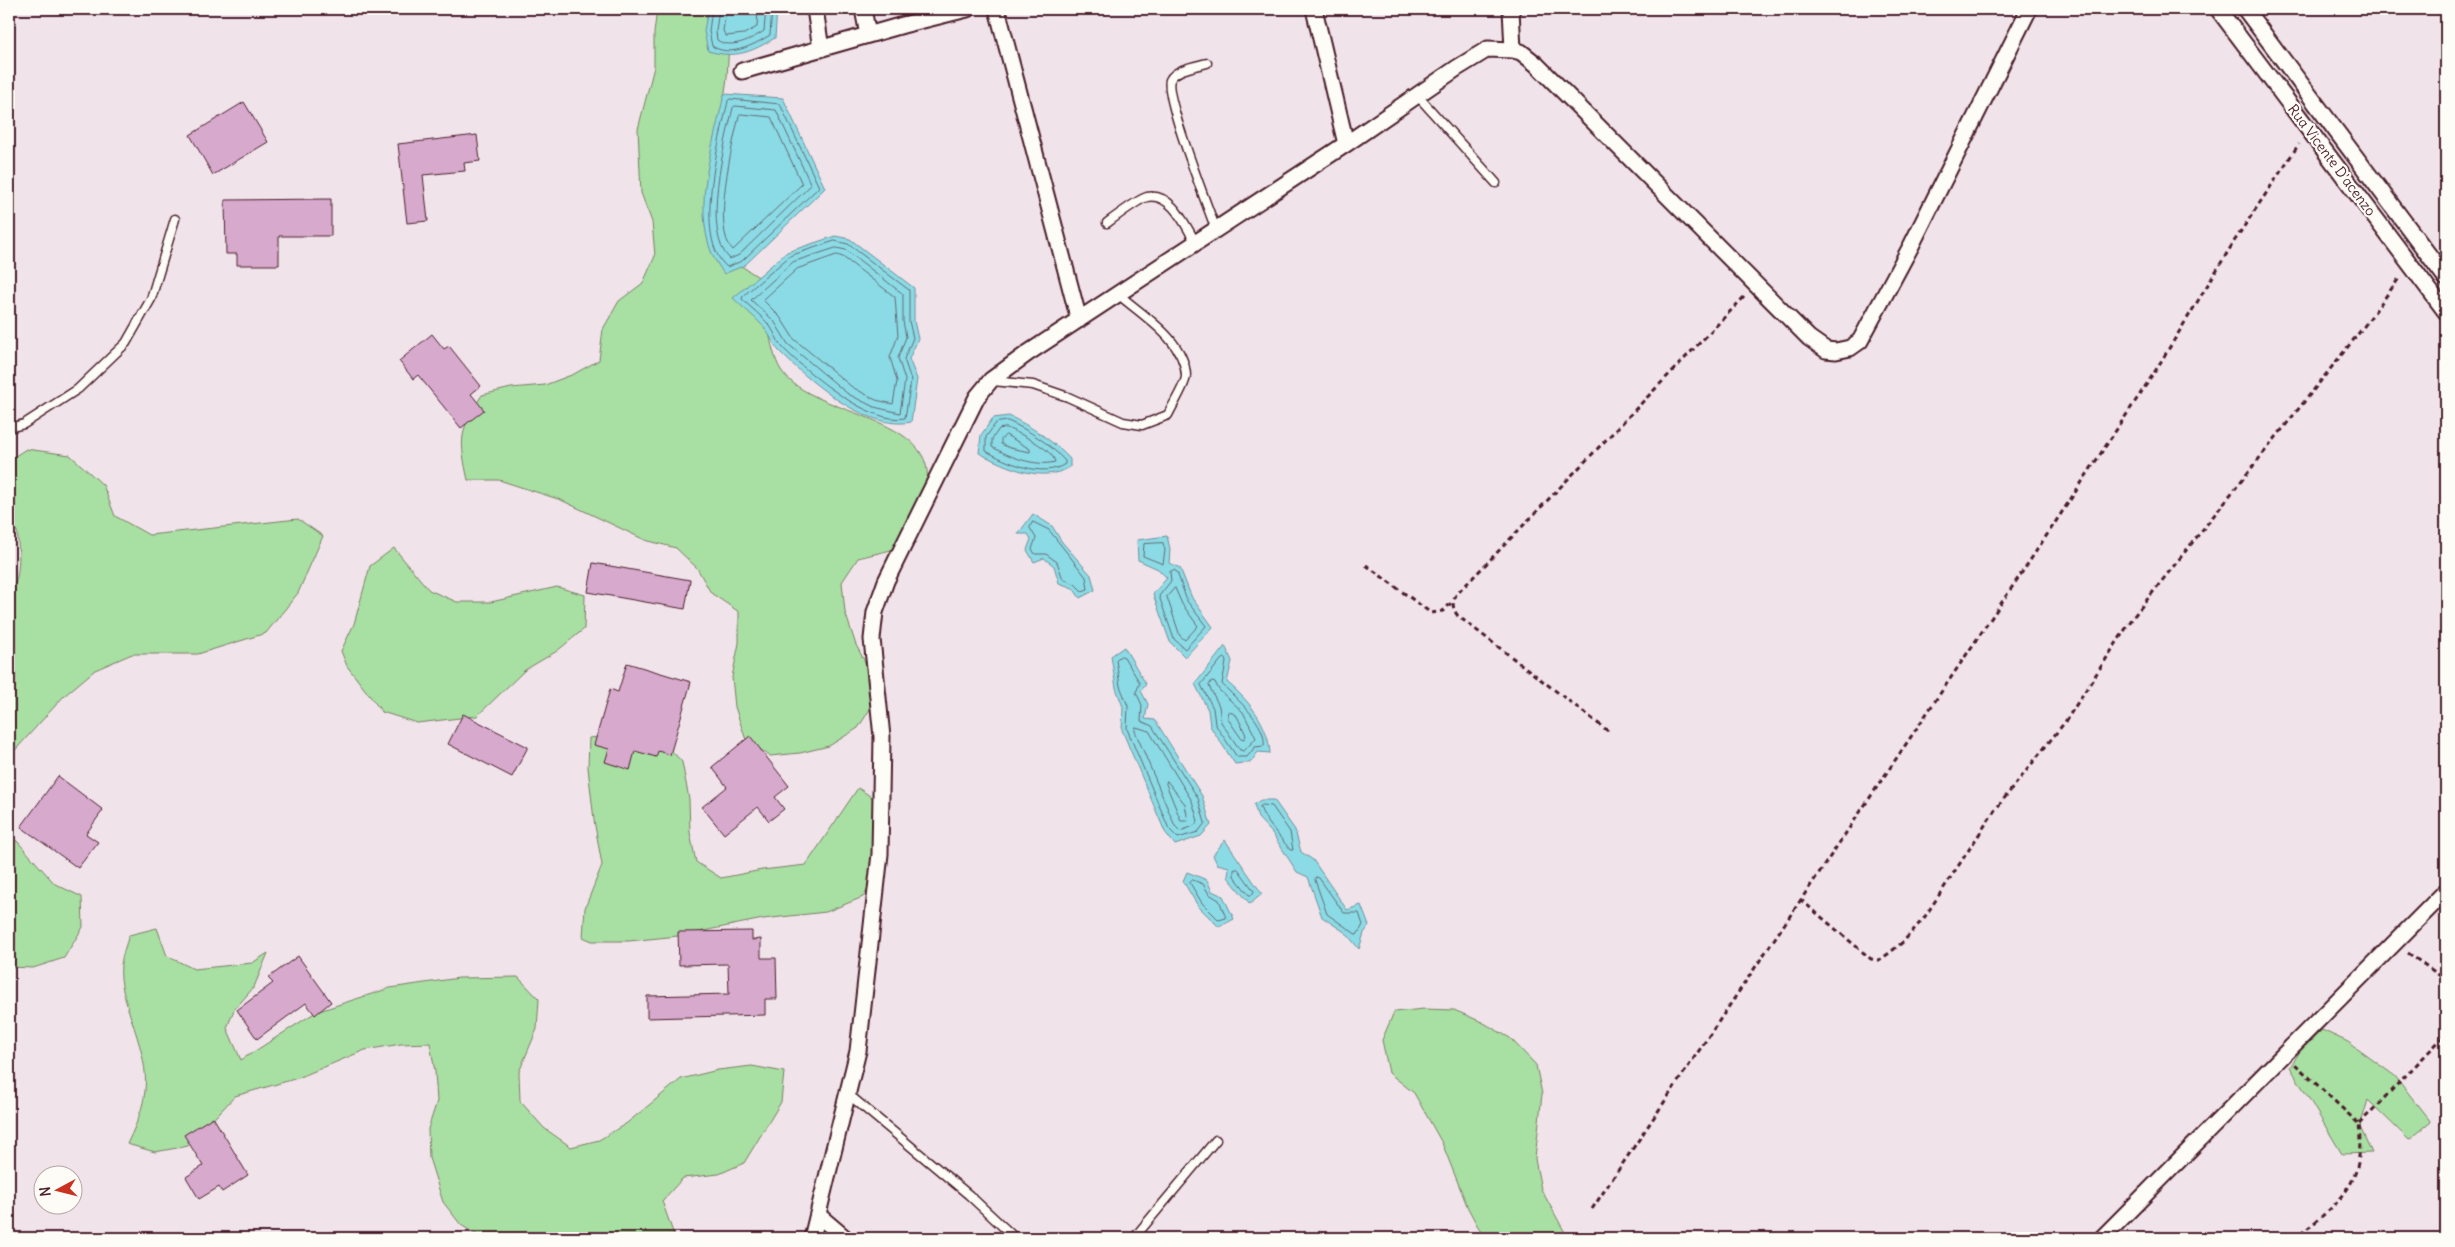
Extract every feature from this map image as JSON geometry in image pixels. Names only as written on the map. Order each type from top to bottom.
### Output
[{"type":"street","points":[[815,9],[821,49]]},
{"type":"street","points":[[863,9],[868,35]]},
{"type":"street","points":[[742,71],[968,9]]},
{"type":"street","points":[[997,9],[1079,320]]},
{"type":"street","points":[[1314,9],[1346,144]]},
{"type":"street","points":[[1511,9],[1513,50]]},
{"type":"street","points":[[812,1238],[858,1050],[880,854],[882,737],[872,639],[875,612],[886,581],[977,397],[992,380],[1079,320],[1488,49],[1521,52],[1536,64],[1809,338],[1826,350],[1843,351],[1860,340],[1912,246],[2029,9]]},
{"type":"street","name":"Rua Vicente D'acenzo","points":[[2218,9],[2446,312]]},
{"type":"street","points":[[2245,9],[2446,278]]},
{"type":"street","points":[[2102,1238],[2446,891]]},
{"type":"street","points":[[818,1215],[845,1238]]},
{"type":"lane","points":[[1207,63],[1174,74],[1169,82],[1170,96],[1216,230]]},
{"type":"lane","points":[[1417,95],[1496,184]]},
{"type":"lane","points":[[1106,223],[1147,197],[1162,199],[1174,207],[1196,243]]},
{"type":"lane","points":[[9,428],[24,424],[78,389],[126,343],[151,299],[175,219]]},
{"type":"lane","points":[[992,380],[1033,385],[1068,397],[1123,422],[1142,425],[1168,415],[1186,377],[1180,351],[1154,324],[1118,294]]},
{"type":"lane","points":[[848,1094],[969,1195],[1014,1238]]},
{"type":"lane","points":[[1134,1238],[1216,1140]]},
{"type":"path","points":[[1592,1209],[2148,382],[2235,240],[2309,129]]},
{"type":"path","points":[[1800,899],[1871,959],[1879,960],[1883,958],[1903,942],[1924,918],[1995,810],[2064,722],[2134,616],[2356,337],[2410,263]]},
{"type":"path","points":[[1366,565],[1431,613],[1443,611],[1456,595],[1756,285]]},
{"type":"path","points":[[1452,602],[1453,610],[1458,616],[1608,731]]},
{"type":"path","points":[[2393,943],[2446,980]]},
{"type":"path","points":[[2359,1124],[2446,1034]]},
{"type":"path","points":[[2284,1053],[2359,1124],[2361,1147],[2355,1177],[2341,1200],[2296,1238]]},
{"type":"green space","points":[[657,9],[731,9],[727,78],[718,140],[735,262],[760,278],[770,339],[781,370],[798,386],[821,399],[876,421],[900,434],[918,450],[927,471],[923,499],[920,506],[891,550],[858,558],[842,582],[845,612],[856,645],[871,673],[874,703],[858,728],[829,746],[800,753],[770,756],[746,740],[735,707],[732,677],[739,643],[739,612],[711,593],[697,568],[676,548],[645,540],[561,500],[499,480],[468,480],[465,466],[462,445],[465,427],[482,395],[511,388],[545,385],[574,374],[599,360],[603,329],[619,301],[643,283],[655,256],[652,222],[641,193],[638,129],[654,67],[654,33]]},
{"type":"green space","points":[[26,449],[70,455],[103,485],[115,516],[149,535],[298,519],[323,536],[298,593],[266,633],[198,654],[132,654],[95,670],[64,696],[9,757],[9,595],[16,580],[19,556],[17,531],[9,529],[9,460]]},
{"type":"green space","points":[[394,548],[429,590],[457,602],[491,602],[557,587],[585,595],[584,629],[557,651],[525,670],[477,716],[417,723],[382,712],[347,666],[341,651],[354,624],[370,566]]},
{"type":"green space","points":[[618,735],[660,738],[682,762],[689,799],[690,833],[696,862],[721,878],[762,870],[806,865],[858,788],[882,804],[882,868],[863,897],[826,912],[763,919],[678,936],[629,941],[592,941],[583,937],[585,908],[602,865],[588,768],[589,738]]},
{"type":"green space","points":[[9,838],[17,841],[55,884],[82,897],[83,927],[64,958],[33,968],[9,967]]},
{"type":"green space","points":[[157,928],[167,956],[194,969],[252,963],[268,953],[254,987],[234,1010],[227,1028],[241,1060],[316,1012],[390,988],[459,978],[518,977],[539,999],[537,1029],[519,1072],[520,1101],[544,1128],[571,1147],[599,1140],[627,1123],[681,1079],[718,1070],[752,1066],[784,1072],[781,1102],[744,1163],[719,1174],[683,1178],[662,1201],[675,1238],[482,1238],[461,1225],[443,1202],[429,1158],[428,1129],[437,1101],[430,1043],[401,1044],[365,1050],[298,1078],[235,1096],[188,1146],[155,1152],[127,1144],[141,1110],[146,1081],[142,1053],[125,999],[121,965],[129,935]]},
{"type":"green space","points":[[1424,1009],[1454,1010],[1482,1022],[1510,1038],[1536,1065],[1542,1094],[1535,1159],[1541,1189],[1568,1238],[1484,1238],[1468,1208],[1442,1143],[1414,1093],[1389,1073],[1382,1040],[1394,1012]]},
{"type":"green space","points":[[2322,1030],[2348,1042],[2395,1076],[2431,1122],[2409,1140],[2368,1100],[2360,1127],[2372,1153],[2342,1154],[2290,1067],[2301,1050]]},
{"type":"water","points":[[708,9],[777,9],[775,38],[743,53],[727,54],[708,51],[704,31]]},
{"type":"water","points":[[724,94],[783,98],[825,188],[745,265],[724,274],[712,254],[706,235],[704,194]]},
{"type":"water","points":[[835,236],[850,239],[914,288],[914,321],[918,339],[909,359],[917,379],[911,422],[894,423],[876,419],[840,402],[792,364],[780,352],[768,333],[754,317],[733,298],[787,252]]},
{"type":"water","points":[[1009,416],[1034,429],[1049,440],[1070,459],[1070,467],[1059,472],[1036,474],[1012,468],[979,453],[981,435],[993,418]]},
{"type":"water","points":[[1033,514],[1052,526],[1062,542],[1091,575],[1095,590],[1080,598],[1073,588],[1059,583],[1054,566],[1044,558],[1034,562],[1027,550],[1031,539],[1028,534],[1018,534]]},
{"type":"water","points":[[1167,536],[1170,549],[1169,563],[1180,568],[1192,598],[1213,627],[1185,657],[1170,642],[1153,594],[1167,578],[1158,569],[1138,560],[1137,540]]},
{"type":"water","points":[[1225,646],[1232,661],[1227,682],[1250,705],[1266,732],[1270,753],[1258,752],[1251,762],[1235,764],[1210,726],[1208,710],[1195,684]]},
{"type":"water","points":[[1124,647],[1146,684],[1141,691],[1148,704],[1145,719],[1155,720],[1202,796],[1211,825],[1201,836],[1175,845],[1165,832],[1122,730],[1123,707],[1116,688],[1111,656]]},
{"type":"water","points":[[1261,800],[1274,800],[1295,830],[1301,852],[1313,860],[1347,910],[1361,905],[1369,926],[1364,933],[1359,949],[1346,933],[1322,917],[1308,877],[1297,872],[1272,833],[1258,818],[1254,804]]},
{"type":"water","points":[[1225,840],[1262,894],[1250,904],[1228,877],[1229,867],[1217,864],[1213,855]]},
{"type":"water","points":[[1187,872],[1207,880],[1212,891],[1223,896],[1234,919],[1219,927],[1198,906],[1183,881]]},
{"type":"building","points":[[244,102],[268,142],[213,175],[190,135]]},
{"type":"building","points":[[477,135],[480,161],[464,163],[465,171],[423,175],[428,221],[407,223],[398,144]]},
{"type":"building","points":[[331,199],[331,236],[279,236],[279,265],[237,265],[237,254],[226,254],[225,200]]},
{"type":"building","points":[[432,334],[444,349],[449,346],[481,386],[471,394],[484,410],[461,428],[418,375],[413,379],[399,361]]},
{"type":"building","points":[[593,563],[690,580],[685,609],[588,592]]},
{"type":"building","points":[[627,663],[691,682],[670,755],[658,751],[656,757],[635,751],[630,770],[605,762],[609,749],[594,745],[610,689],[618,692]]},
{"type":"building","points":[[463,714],[528,747],[512,777],[448,744]]},
{"type":"building","points":[[750,736],[789,786],[775,797],[784,809],[769,821],[758,807],[724,834],[702,807],[727,787],[712,767]]},
{"type":"building","points":[[58,776],[103,810],[86,834],[98,842],[78,868],[21,827]]},
{"type":"building","points":[[752,931],[752,940],[761,939],[761,958],[776,958],[777,999],[765,999],[765,1015],[647,1018],[647,996],[729,994],[728,964],[679,965],[678,932]]},
{"type":"building","points":[[298,956],[331,1002],[315,1015],[306,1003],[257,1039],[237,1010],[273,983],[268,978]]},
{"type":"building","points":[[213,1117],[248,1175],[222,1192],[219,1187],[199,1199],[186,1177],[203,1166],[184,1135]]}]
